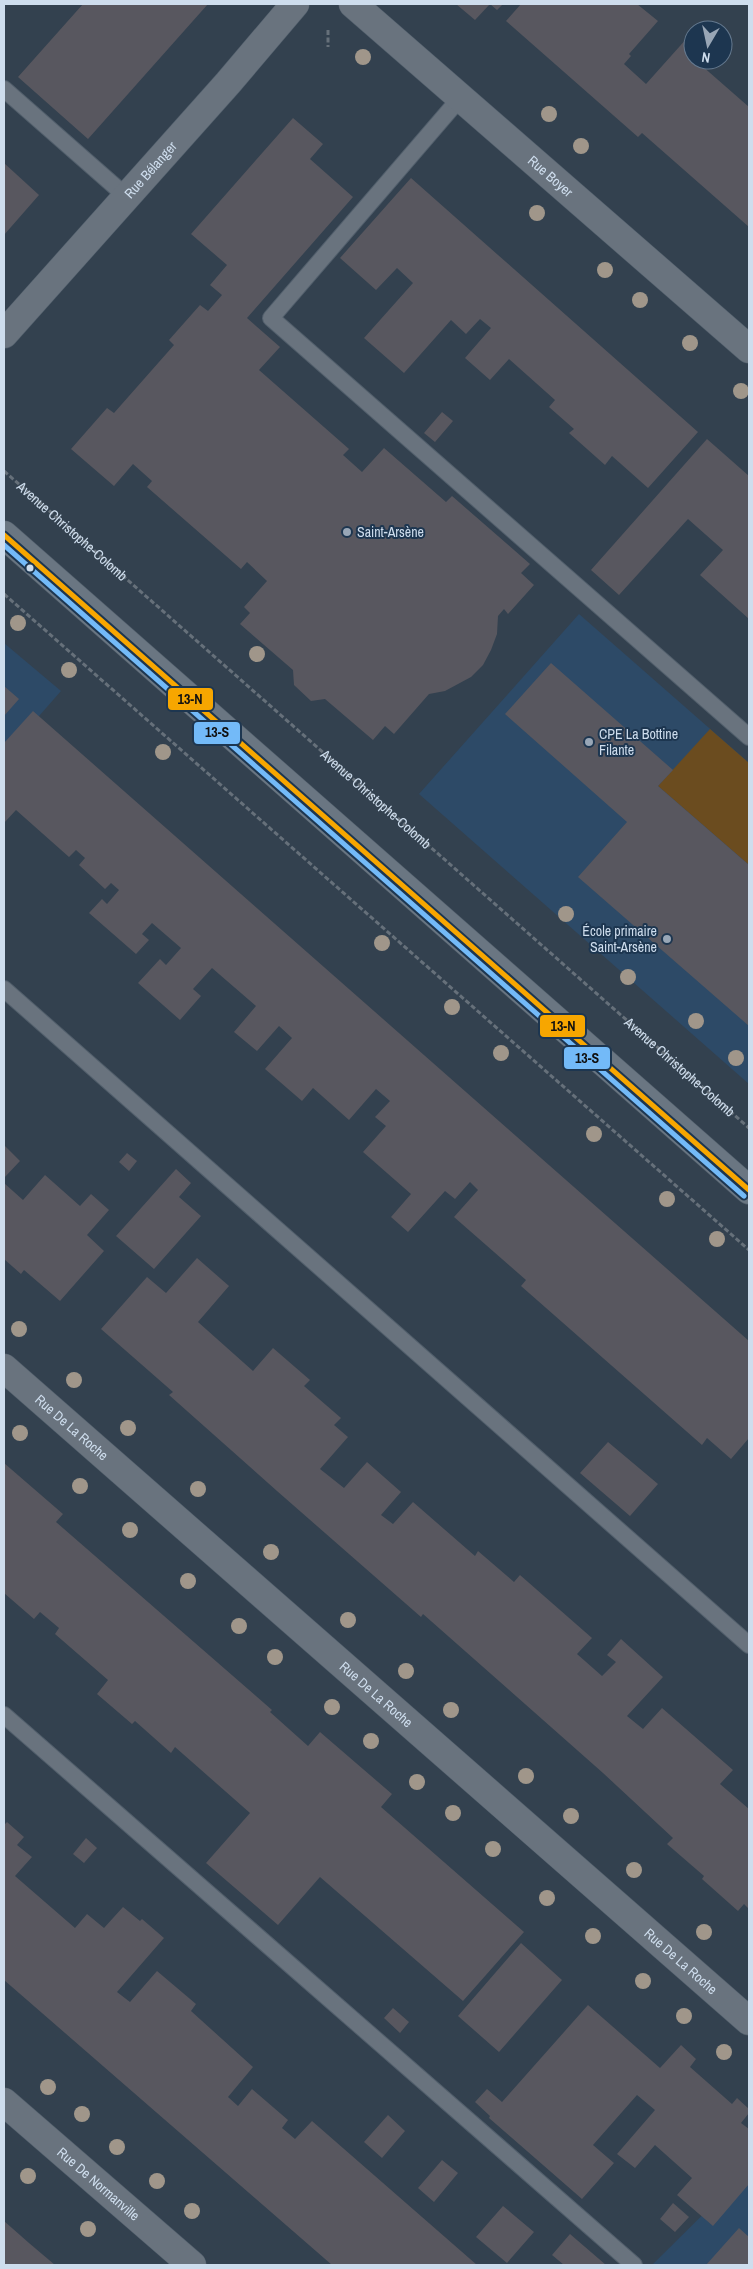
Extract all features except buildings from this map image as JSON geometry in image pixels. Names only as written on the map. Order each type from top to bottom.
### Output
[{"type":"main road","points":[[4,535],[749,1190]]},
{"type":"street","name":"Rue Bélanger","points":[[4,334],[295,4]]},
{"type":"street","name":"Rue Boyer","points":[[352,4],[749,349]]},
{"type":"street","name":"Rue De La Roche","points":[[4,1368],[749,2021]]},
{"type":"street","name":"Rue De Normanville","points":[[4,2102],[192,2265]]},
{"type":"lane","points":[[4,89],[126,197]]},
{"type":"lane","points":[[461,97],[272,318],[749,737]]},
{"type":"lane","points":[[4,989],[749,1645]]},
{"type":"lane","points":[[4,1715],[627,2263]]},
{"type":"path","points":[[328,29],[328,47]]},
{"type":"path","name":"Avenue Christophe-Colomb","points":[[4,470],[749,1128]]},
{"type":"path","points":[[4,594],[749,1250]]},
{"type":"shaded area","name":"École primaire Saint-Arsène","points":[[579,614],[749,763],[749,1084],[419,794]]},
{"type":"shaded area","points":[[4,643],[61,691],[4,756]]},
{"type":"shaded area","points":[[710,729],[749,763],[749,865],[658,786]]},
{"type":"shaded area","points":[[749,2169],[749,2265],[652,2265]]},
{"type":"transit line","name":"13-N","points":[[4,535],[749,1190]]},
{"type":"transit line","name":"13-S","points":[[4,545],[744,1196]]},
{"type":"place","name":"Saint-Arsène","points":[[347,532]]},
{"type":"place","name":"CPE La Bottine Filante","points":[[589,742]]},
{"type":"place","name":"École primaire Saint-Arsène","points":[[667,939]]}]
